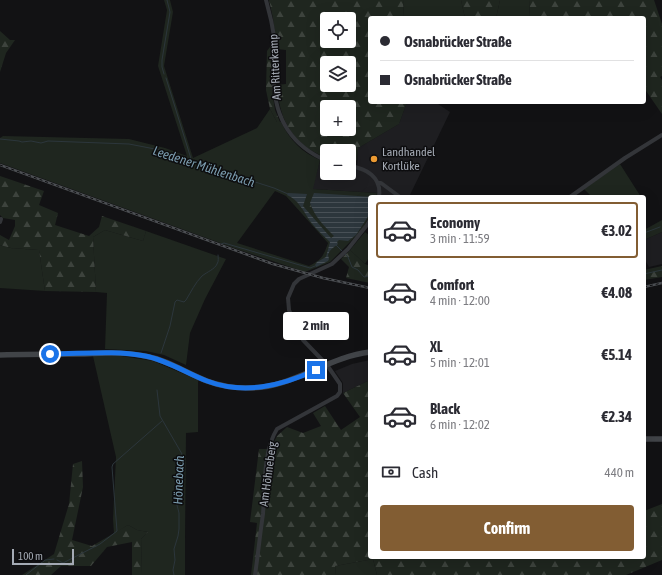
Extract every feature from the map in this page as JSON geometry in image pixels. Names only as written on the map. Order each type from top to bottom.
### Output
[{"type":"main road","points":[[0,354],[117,353],[139,355],[164,361],[207,381],[237,388],[250,388],[266,387],[291,380],[353,355],[368,352]]},
{"type":"main road","points":[[646,439],[662,440]]},
{"type":"street","name":"Am Ritterkamp","points":[[266,0],[271,17],[275,42],[275,97],[279,115],[296,141],[320,158]]},
{"type":"street","points":[[573,195],[625,158],[662,135]]},
{"type":"street","points":[[356,167],[370,172],[375,177],[378,182],[379,195]]},
{"type":"street","points":[[378,182],[397,195]]},
{"type":"street","points":[[327,365],[299,334],[290,310],[288,298],[294,284],[298,279],[332,264],[348,248],[368,223]]},
{"type":"street","name":"Am Höhneberg","points":[[255,575],[270,443],[277,430],[337,396],[340,392],[340,384],[327,365]]},
{"type":"shaded area","points":[[406,104],[438,104],[450,112],[410,195],[376,195],[377,193],[312,189],[320,160],[320,180],[356,180],[358,148],[399,124]]},
{"type":"shaded area","points":[[288,193],[307,194],[303,206],[331,238],[334,236],[317,217],[310,203],[314,193],[368,197],[368,217],[356,235],[348,241],[339,240],[337,242],[338,244],[329,253],[328,261],[316,267],[315,265],[317,262],[326,257],[330,242],[312,224],[298,203],[287,195]]},
{"type":"shaded area","points":[[662,232],[662,264],[649,267],[646,262],[646,239]]},
{"type":"shaded area","points":[[368,360],[368,381],[343,393],[343,383],[335,371],[352,364]]},
{"type":"green space","points":[[164,0],[170,0],[173,12],[164,66],[193,158],[257,128],[270,109],[277,122],[281,122],[292,140],[307,153],[320,160],[313,189],[377,193],[376,195],[368,195],[368,219],[362,230],[330,262],[305,272],[234,248],[0,163],[0,138],[3,136],[129,139],[165,148],[187,156],[158,66],[167,10]],"holes":[[[275,191],[286,196],[328,243],[322,257],[309,266],[237,243]]]},
{"type":"green space","points":[[269,0],[403,0],[404,16],[368,16],[368,104],[406,104],[399,124],[358,148],[356,160],[356,144],[320,144],[320,155],[315,153],[305,146],[290,130],[281,109],[277,85],[286,84],[286,50],[277,49]]},
{"type":"green space","points":[[403,0],[461,0],[465,16],[404,16]]},
{"type":"green space","points":[[461,0],[500,0],[496,16],[465,16]]},
{"type":"green space","points":[[500,0],[530,0],[529,16],[496,16]]},
{"type":"green space","points":[[530,0],[654,0],[662,24],[662,76],[660,77],[662,80],[662,114],[646,91],[646,16],[529,16]]},
{"type":"green space","points":[[0,31],[10,40],[15,40],[6,53],[0,72]]},
{"type":"green space","points":[[273,43],[272,91],[275,110],[280,122],[277,122],[270,109],[266,90],[267,51]]},
{"type":"green space","points":[[620,164],[640,195],[590,195],[584,189]]},
{"type":"green space","points":[[0,176],[44,191],[39,205],[58,213],[55,225],[89,236],[99,227],[102,216],[146,231],[143,241],[105,230],[93,237],[96,292],[45,291],[39,250],[11,248],[0,245],[0,235],[9,240],[15,226],[15,220],[3,218],[0,215]]},
{"type":"green space","points":[[305,202],[310,203],[317,217],[335,237],[331,238],[303,206]]},
{"type":"green space","points":[[662,220],[662,232],[646,239],[646,229]]},
{"type":"green space","points":[[105,230],[143,241],[146,231],[226,259],[205,299],[190,333],[186,365],[164,355],[146,351],[105,349],[107,293],[96,292],[93,237]]},
{"type":"green space","points":[[365,232],[368,234],[368,259],[365,264],[350,250]]},
{"type":"green space","points":[[0,245],[11,248],[39,250],[45,291],[0,288]]},
{"type":"green space","points":[[350,250],[368,265],[368,283],[346,278],[349,267],[341,259]]},
{"type":"green space","points":[[662,266],[662,277],[646,280],[646,270]]},
{"type":"green space","points":[[93,356],[121,356],[153,361],[198,380],[198,432],[186,433],[185,575],[142,575],[141,539],[148,532],[137,530],[128,525],[114,534],[113,519],[116,457]]},
{"type":"green space","points":[[368,381],[368,559],[373,559],[335,566],[336,575],[251,575],[257,523],[250,522],[259,449],[266,449],[272,446],[277,436],[287,427],[303,433],[321,426],[313,413],[325,406],[341,430],[360,417],[343,393]]},
{"type":"green space","points":[[82,461],[83,487],[72,540],[92,546],[128,525],[137,530],[148,532],[141,539],[142,575],[132,575],[132,542],[107,547],[91,566],[61,566],[51,575],[22,575],[54,554],[69,504],[73,464]]},
{"type":"green space","points":[[662,504],[662,560],[626,575],[377,575],[373,559],[646,559],[646,510]]},
{"type":"green space","points":[[373,559],[377,575],[336,575],[335,566]]},
{"type":"waterway","points":[[164,74],[162,60],[170,12],[167,0]]},
{"type":"waterway","points":[[166,78],[192,162]]},
{"type":"waterway","name":"Leedener Mühlenbach","points":[[0,139],[41,143],[48,141],[129,144],[160,150],[171,157],[184,159],[274,188],[288,194]]},
{"type":"waterway","name":"Leedener Mühlenbach","points":[[646,232],[660,227]]},
{"type":"waterway","name":"Hönebach","points":[[221,244],[224,243],[310,268],[315,266]]},
{"type":"waterway","name":"Leedener Mühlenbach","points":[[336,245],[342,251]]},
{"type":"waterway","name":"Leedener Mühlenbach","points":[[345,254],[348,257],[352,267],[358,270],[364,277],[368,276]]},
{"type":"waterway","name":"Hönebach","points":[[161,353],[170,326],[175,302],[177,300],[184,302],[186,300],[202,276],[216,266],[218,262],[218,255]]},
{"type":"waterway","points":[[646,274],[662,270]]},
{"type":"waterway","name":"Hönebach","points":[[157,390],[160,416],[182,454],[176,501],[179,513],[179,529],[174,549],[174,575]]},
{"type":"waterway","points":[[57,560],[63,563],[100,544],[117,531],[113,464],[162,421]]},
{"type":"waterway","points":[[26,575],[45,560],[54,559]]},
{"type":"railway","points":[[0,165],[273,264],[323,278],[368,288]]},
{"type":"railway","points":[[646,287],[662,283]]},
{"type":"place","name":"Landhandel Kortlüke","points":[[374,159]]},
{"type":"route","points":[[50,354],[117,353],[146,356],[164,361],[207,381],[237,388],[266,387],[291,380],[316,370]]}]
